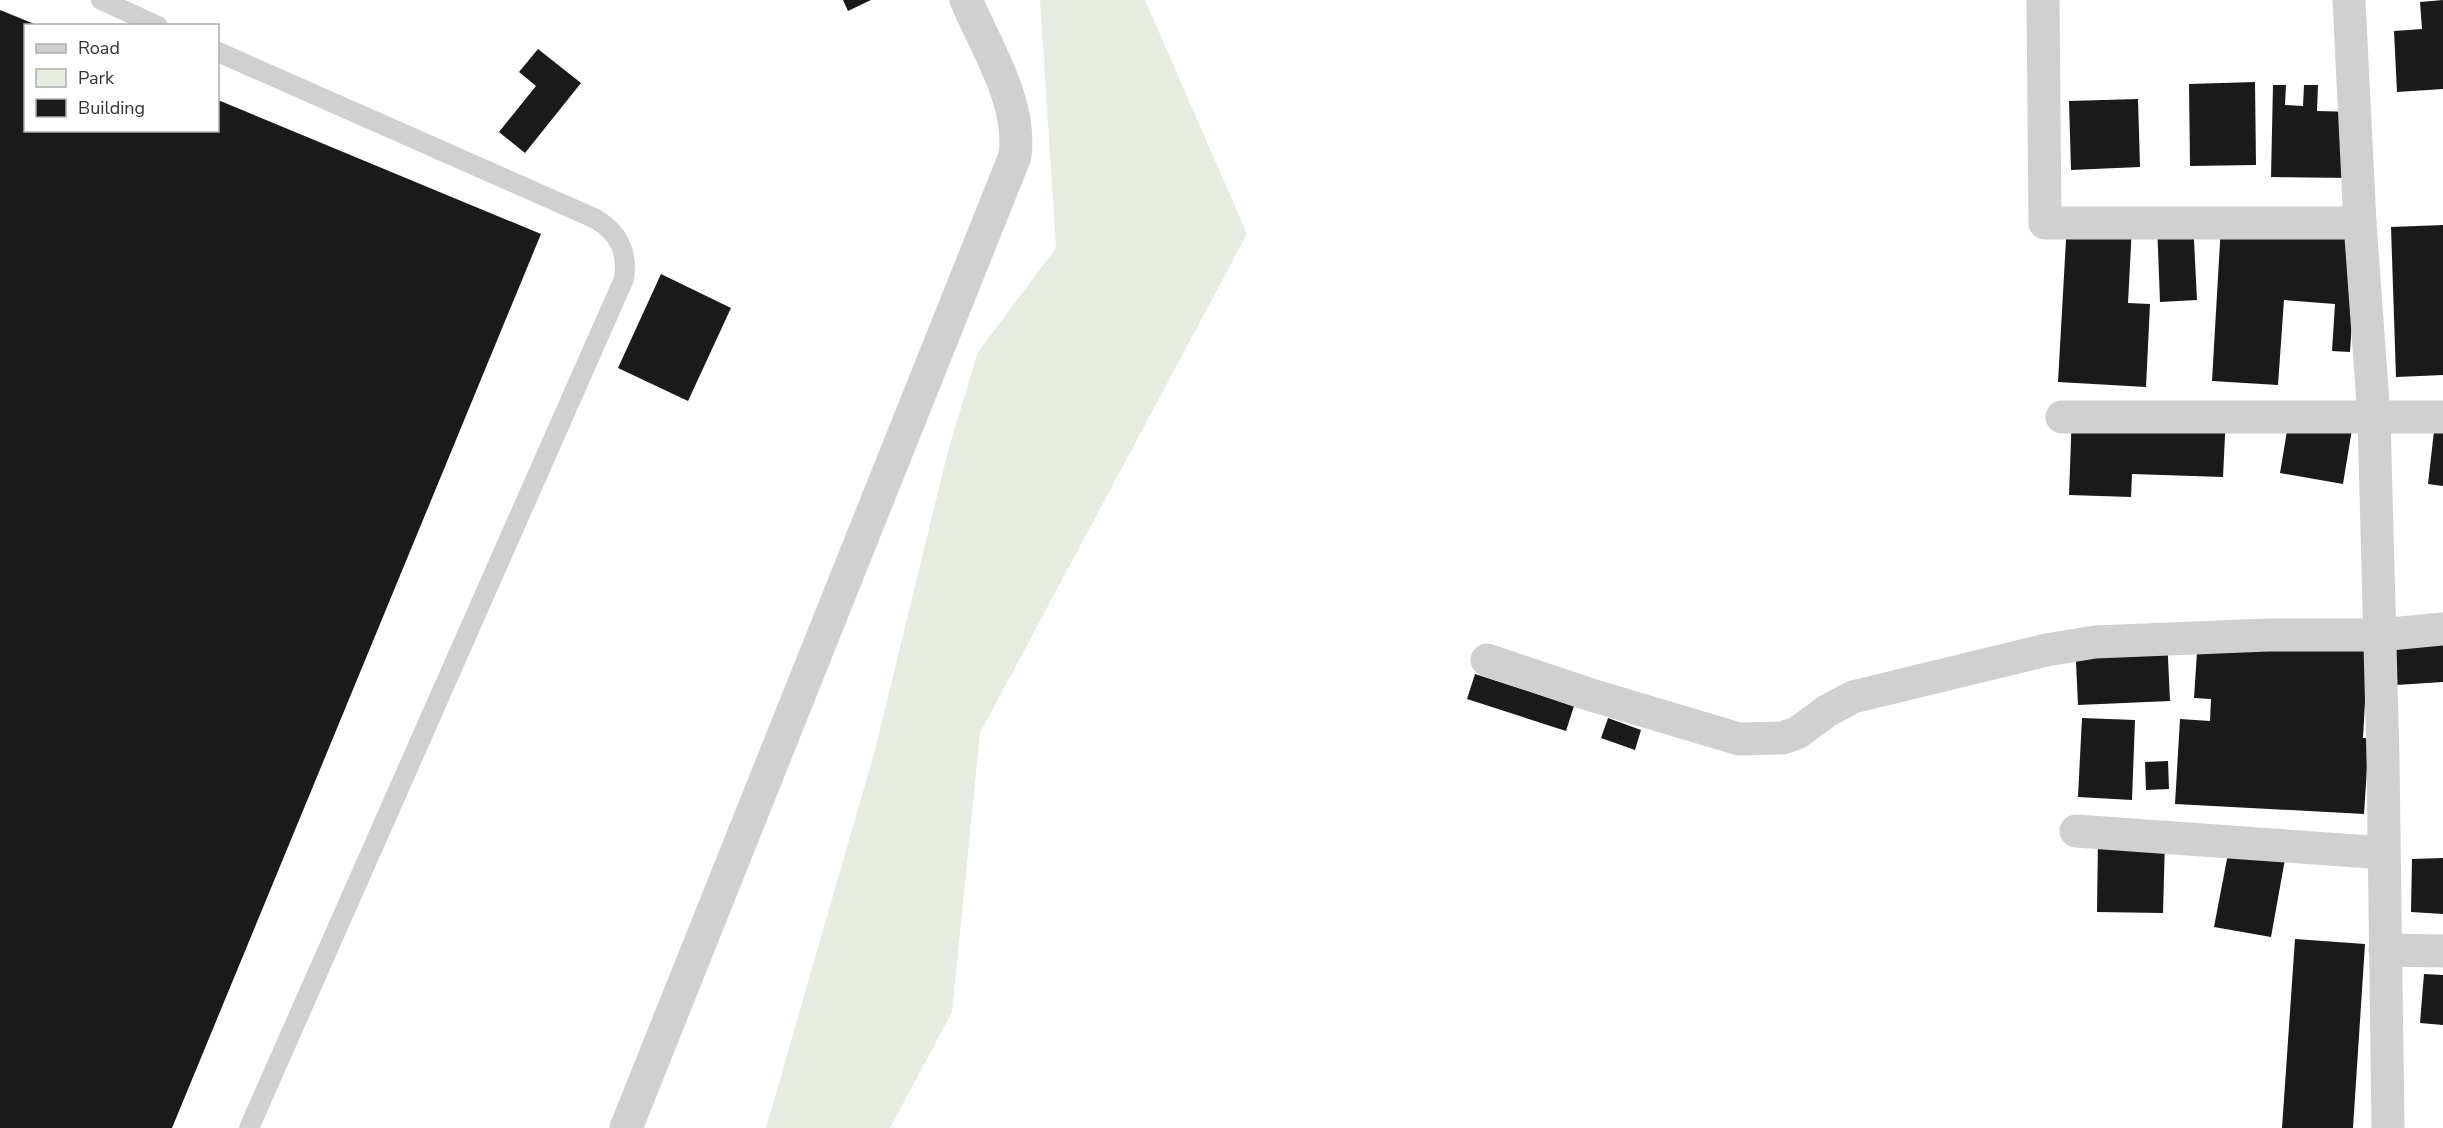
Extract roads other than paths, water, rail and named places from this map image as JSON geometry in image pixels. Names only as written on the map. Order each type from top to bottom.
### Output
[{"type":"street","points":[[626,1128],[1015,156],[1016,120],[1011,103],[966,0]]},
{"type":"street","points":[[2043,0],[2045,223],[2360,223]]},
{"type":"street","points":[[2349,0],[2360,223],[2374,417],[2388,1128]]},
{"type":"street","points":[[2062,417],[2443,417]]},
{"type":"street","points":[[1487,660],[1588,694],[1739,739],[1762,740],[1782,738],[1797,733],[1827,711],[1853,697],[2046,650],[2095,642],[2268,634],[2379,635],[2443,629]]},
{"type":"street","points":[[2076,831],[2384,853]]},
{"type":"street","points":[[2385,950],[2443,951]]},
{"type":"lane","points":[[101,0],[154,24]]},
{"type":"lane","points":[[219,52],[596,219],[618,237],[626,264],[624,279],[249,1128]]}]
